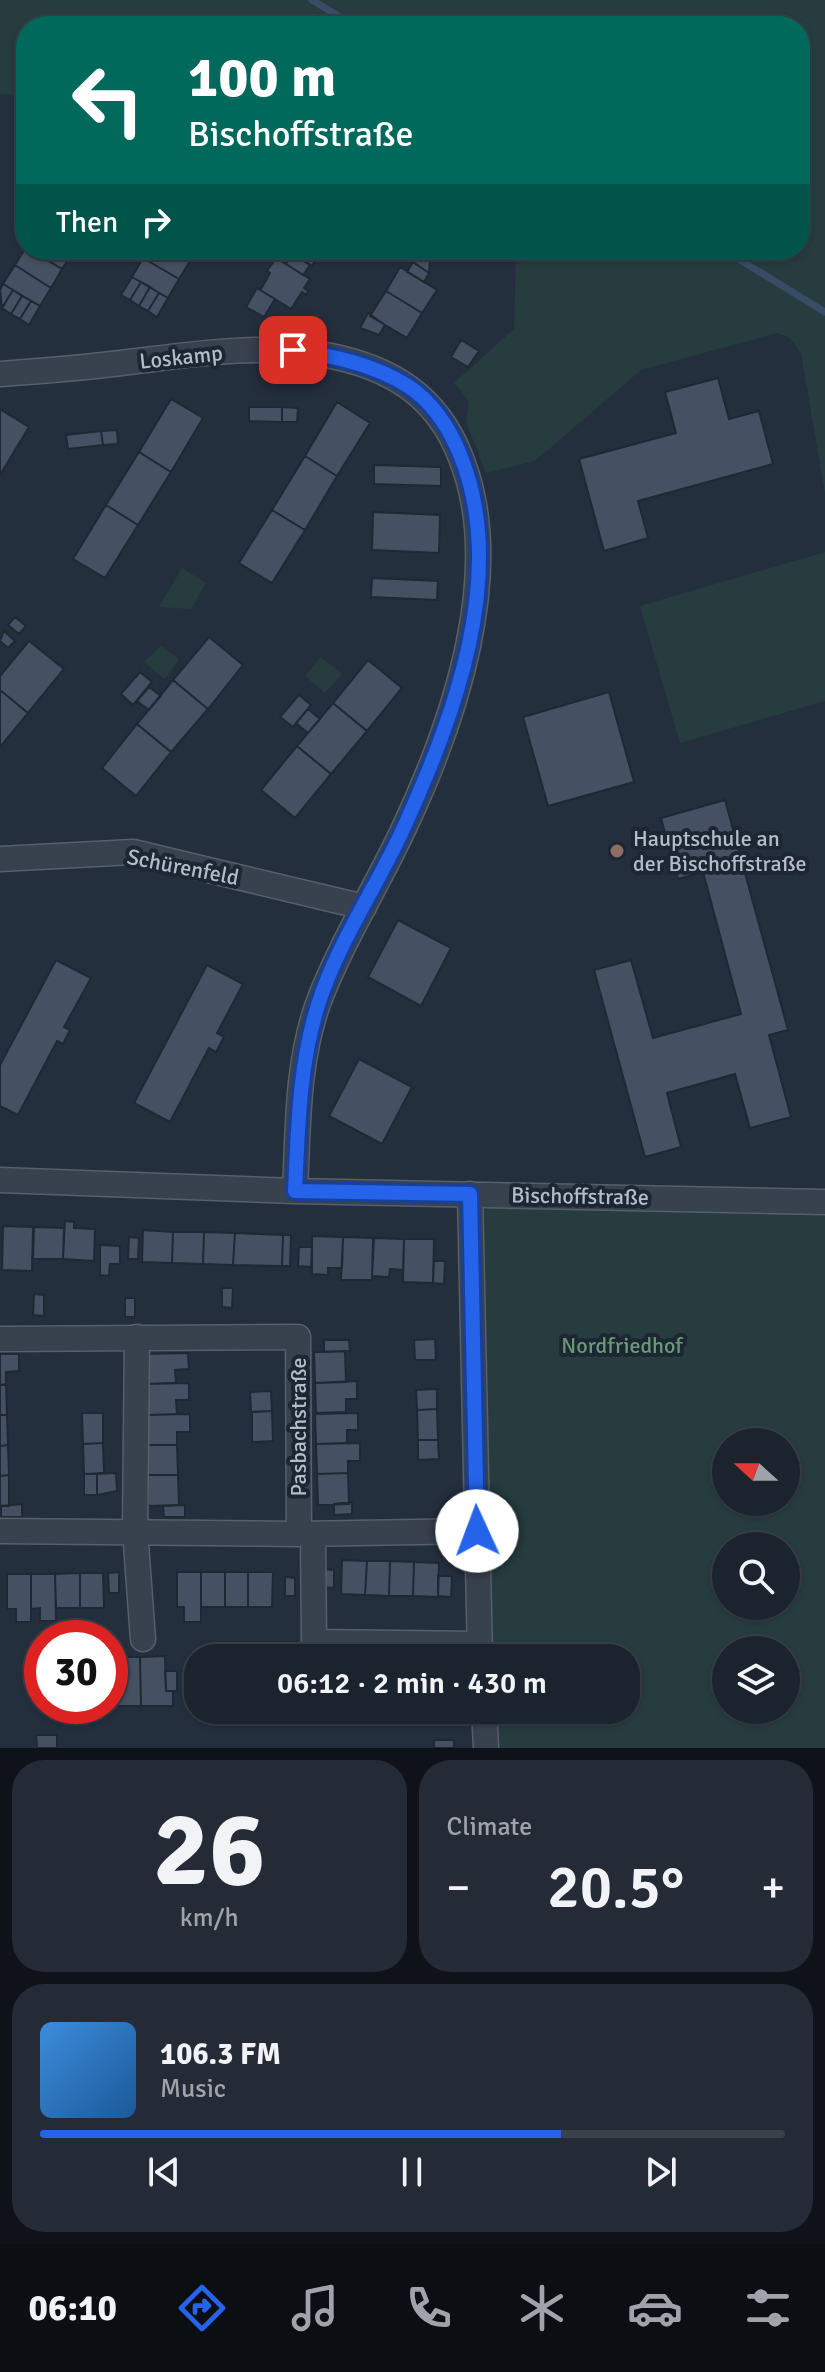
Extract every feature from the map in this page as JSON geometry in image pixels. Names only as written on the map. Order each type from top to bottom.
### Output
[{"type":"street","name":"Loskamp","points":[[0,374],[210,352],[293,350],[379,370],[410,387],[438,412],[454,440],[474,489],[478,577],[467,644],[449,714],[404,828],[318,1002],[298,1113],[295,1191]]},
{"type":"street","name":"Schürenfeld","points":[[0,859],[133,852],[364,907]]},
{"type":"street","name":"Bischoffstraße","points":[[0,1180],[295,1191],[825,1202]]},
{"type":"street","points":[[470,1194],[480,1644]]},
{"type":"street","points":[[137,1337],[135,1530],[143,1639]]},
{"type":"street","name":"Pasbachstraße","points":[[0,1339],[298,1337],[314,1642],[351,1644]]},
{"type":"street","points":[[0,1531],[306,1534],[477,1531]]},
{"type":"street","points":[[485,1724],[486,1748]]},
{"type":"green space","points":[[0,0],[825,0],[825,494],[801,353],[790,338],[778,333],[641,370],[535,461],[486,473],[466,422],[469,401],[454,383],[514,329],[516,260],[810,260],[810,16],[16,16],[16,95],[0,94]]},
{"type":"green space","points":[[825,552],[825,701],[680,743],[640,606]]},
{"type":"green space","points":[[182,568],[206,583],[191,609],[159,607]]},
{"type":"green space","points":[[161,646],[179,659],[165,679],[144,662]]},
{"type":"green space","points":[[321,657],[342,674],[325,693],[305,676]]},
{"type":"green space","name":"Nordfriedhof","points":[[476,1200],[825,1206],[825,1748],[491,1748],[490,1724],[640,1724],[640,1644],[486,1644]]},
{"type":"building","points":[[18,260],[47,260],[62,269],[51,288],[15,265]]},
{"type":"building","points":[[47,260],[68,260],[62,269]]},
{"type":"building","points":[[142,260],[146,260],[179,279],[168,298],[132,277]]},
{"type":"building","points":[[146,260],[190,261],[179,279]]},
{"type":"building","points":[[275,260],[279,260],[310,279],[304,288],[308,291],[306,295],[302,292],[291,309],[257,288],[261,289],[270,273],[267,271]]},
{"type":"building","points":[[288,260],[302,260],[310,265],[303,275],[286,264]]},
{"type":"building","points":[[430,260],[429,273],[413,262]]},
{"type":"building","points":[[413,262],[429,273],[424,282],[407,272]]},
{"type":"building","points":[[15,265],[51,288],[40,306],[3,284]]},
{"type":"building","points":[[400,267],[437,290],[422,313],[386,291]]},
{"type":"building","points":[[132,277],[141,282],[130,300],[121,295]]},
{"type":"building","points":[[141,282],[150,287],[139,306],[130,300]]},
{"type":"building","points":[[3,284],[13,290],[2,308],[0,290]]},
{"type":"building","points":[[150,287],[159,293],[148,311],[139,306]]},
{"type":"building","points":[[257,288],[275,299],[264,317],[246,307]]},
{"type":"building","points":[[13,290],[22,296],[11,314],[2,308]]},
{"type":"building","points":[[386,291],[422,313],[407,338],[370,316]]},
{"type":"building","points":[[159,293],[168,298],[157,317],[148,311]]},
{"type":"building","points":[[22,296],[31,301],[20,319],[11,314]]},
{"type":"building","points":[[31,301],[40,306],[29,325],[20,319]]},
{"type":"building","points":[[368,313],[385,325],[379,335],[360,328]]},
{"type":"building","points":[[461,340],[479,351],[468,367],[451,357]]},
{"type":"building","points":[[718,378],[729,419],[759,411],[773,464],[638,501],[648,538],[604,551],[579,459],[676,433],[665,392]]},
{"type":"building","points":[[171,399],[203,418],[171,472],[139,452]]},
{"type":"building","points":[[337,402],[370,423],[337,476],[305,456]]},
{"type":"building","points":[[249,407],[282,407],[282,422],[249,421]]},
{"type":"building","points":[[282,407],[298,408],[297,422],[282,422]]},
{"type":"building","points":[[0,409],[29,427],[0,475]]},
{"type":"building","points":[[117,430],[118,444],[103,445],[101,431]]},
{"type":"building","points":[[101,431],[103,445],[68,449],[66,435]]},
{"type":"building","points":[[139,452],[171,472],[138,525],[106,505]]},
{"type":"building","points":[[305,456],[337,476],[305,530],[272,510]]},
{"type":"building","points":[[374,465],[441,467],[441,486],[374,484]]},
{"type":"building","points":[[106,505],[138,525],[105,578],[73,559]]},
{"type":"building","points":[[272,510],[305,530],[272,583],[239,563]]},
{"type":"building","points":[[373,512],[440,515],[439,553],[372,550]]},
{"type":"building","points":[[372,578],[438,581],[437,600],[371,597]]},
{"type":"building","points":[[15,617],[26,626],[19,634],[8,625]]},
{"type":"building","points":[[4,631],[15,641],[8,648],[0,641]]},
{"type":"building","points":[[209,637],[243,665],[208,709],[173,680]]},
{"type":"building","points":[[29,641],[64,669],[28,713],[0,690],[0,676]]},
{"type":"building","points":[[368,660],[402,688],[367,731],[333,703]]},
{"type":"building","points":[[140,672],[152,682],[133,705],[121,694]]},
{"type":"building","points":[[173,680],[208,709],[171,752],[137,724]]},
{"type":"building","points":[[149,687],[161,696],[149,710],[137,701]]},
{"type":"building","points":[[0,690],[28,713],[0,747]]},
{"type":"building","points":[[609,692],[634,782],[548,806],[523,717]]},
{"type":"building","points":[[299,695],[311,705],[293,727],[280,717]]},
{"type":"building","points":[[333,703],[367,731],[331,774],[297,746]]},
{"type":"building","points":[[308,709],[320,719],[308,733],[296,723]]},
{"type":"building","points":[[137,724],[171,752],[136,796],[102,768]]},
{"type":"building","points":[[297,746],[331,774],[295,818],[261,790]]},
{"type":"building","points":[[725,800],[788,1030],[769,1035],[791,1117],[750,1128],[735,1074],[667,1093],[681,1147],[645,1157],[594,970],[631,960],[653,1038],[741,1014],[703,872],[678,879],[661,818]]},
{"type":"building","points":[[398,920],[451,948],[421,1006],[368,977]]},
{"type":"building","points":[[56,960],[91,978],[64,1027],[70,1030],[63,1044],[57,1041],[18,1115],[0,1106],[0,1065]]},
{"type":"building","points":[[207,965],[243,984],[217,1033],[224,1037],[216,1052],[209,1048],[170,1122],[134,1103]]},
{"type":"building","points":[[359,1059],[412,1087],[382,1144],[329,1116]]},
{"type":"building","points":[[65,1221],[74,1222],[74,1228],[95,1229],[94,1261],[63,1259]]},
{"type":"building","points":[[3,1226],[33,1227],[32,1271],[2,1270]]},
{"type":"building","points":[[34,1227],[64,1228],[63,1259],[33,1259]]},
{"type":"building","points":[[143,1230],[173,1232],[172,1263],[142,1262]]},
{"type":"building","points":[[173,1232],[204,1232],[203,1264],[172,1263]]},
{"type":"building","points":[[204,1232],[235,1233],[233,1265],[203,1264]]},
{"type":"building","points":[[235,1233],[283,1235],[282,1266],[233,1265]]},
{"type":"building","points":[[283,1235],[291,1235],[290,1266],[282,1266]]},
{"type":"building","points":[[312,1236],[343,1237],[342,1268],[328,1268],[328,1275],[312,1274]]},
{"type":"building","points":[[129,1237],[139,1238],[138,1259],[128,1259]]},
{"type":"building","points":[[343,1237],[373,1238],[372,1280],[341,1280]]},
{"type":"building","points":[[374,1238],[404,1239],[403,1270],[390,1269],[389,1277],[372,1276]]},
{"type":"building","points":[[404,1239],[434,1239],[433,1283],[403,1282]]},
{"type":"building","points":[[100,1245],[120,1246],[120,1264],[110,1264],[109,1276],[100,1275]]},
{"type":"building","points":[[299,1247],[312,1247],[311,1267],[298,1266]]},
{"type":"building","points":[[434,1261],[445,1261],[444,1284],[433,1283]]},
{"type":"building","points":[[222,1288],[233,1288],[232,1308],[222,1307]]},
{"type":"building","points":[[34,1294],[44,1295],[44,1316],[33,1315]]},
{"type":"building","points":[[125,1298],[135,1298],[135,1317],[125,1317]]},
{"type":"building","points":[[435,1339],[436,1360],[415,1360],[414,1340]]},
{"type":"building","points":[[324,1340],[349,1340],[350,1351],[324,1352]]},
{"type":"building","points":[[345,1351],[346,1382],[315,1383],[314,1352]]},
{"type":"building","points":[[188,1353],[189,1369],[175,1370],[176,1383],[145,1384],[144,1354]]},
{"type":"building","points":[[0,1354],[19,1354],[19,1371],[6,1372],[6,1384],[0,1385]]},
{"type":"building","points":[[357,1381],[357,1399],[346,1399],[346,1412],[316,1413],[315,1383]]},
{"type":"building","points":[[189,1383],[189,1400],[176,1400],[177,1414],[146,1415],[145,1384]]},
{"type":"building","points":[[6,1384],[7,1415],[0,1415],[0,1385]]},
{"type":"building","points":[[437,1389],[437,1409],[417,1410],[416,1390]]},
{"type":"building","points":[[271,1391],[272,1411],[251,1412],[250,1392]]},
{"type":"building","points":[[437,1409],[438,1440],[418,1440],[417,1410]]},
{"type":"building","points":[[272,1411],[273,1441],[252,1442],[252,1412]]},
{"type":"building","points":[[82,1413],[103,1413],[103,1443],[83,1444]]},
{"type":"building","points":[[358,1413],[358,1430],[347,1430],[347,1443],[316,1444],[315,1414]]},
{"type":"building","points":[[190,1414],[190,1432],[177,1432],[177,1445],[146,1445],[145,1415]]},
{"type":"building","points":[[0,1415],[7,1415],[8,1445],[0,1446]]},
{"type":"building","points":[[418,1440],[438,1440],[439,1459],[418,1460]]},
{"type":"building","points":[[103,1443],[104,1473],[84,1474],[83,1444]]},
{"type":"building","points":[[360,1443],[360,1461],[348,1461],[348,1473],[317,1474],[316,1444]]},
{"type":"building","points":[[8,1445],[9,1475],[0,1476],[0,1446]]},
{"type":"building","points":[[146,1445],[177,1445],[178,1475],[147,1475]]},
{"type":"building","points":[[116,1473],[117,1491],[97,1495],[97,1474]]},
{"type":"building","points":[[348,1473],[349,1504],[318,1505],[317,1474]]},
{"type":"building","points":[[84,1474],[97,1474],[97,1495],[84,1495]]},
{"type":"building","points":[[9,1475],[9,1506],[0,1506],[0,1476]]},
{"type":"building","points":[[147,1475],[178,1475],[179,1505],[148,1506]]},
{"type":"building","points":[[352,1502],[352,1514],[334,1515],[334,1504]]},
{"type":"building","points":[[22,1504],[22,1517],[1,1517],[1,1506]]},
{"type":"building","points":[[185,1505],[185,1517],[164,1517],[163,1506]]},
{"type":"building","points":[[342,1560],[367,1561],[365,1595],[341,1594]]},
{"type":"building","points":[[367,1561],[390,1561],[389,1596],[365,1595]]},
{"type":"building","points":[[390,1561],[414,1562],[413,1596],[389,1596]]},
{"type":"building","points":[[414,1562],[439,1563],[438,1597],[413,1596]]},
{"type":"building","points":[[323,1569],[334,1570],[334,1588],[322,1587]]},
{"type":"building","points":[[119,1572],[119,1593],[109,1593],[108,1573]]},
{"type":"building","points":[[177,1572],[201,1572],[201,1622],[184,1622],[184,1607],[177,1607]]},
{"type":"building","points":[[201,1572],[225,1572],[225,1607],[201,1607]]},
{"type":"building","points":[[225,1572],[248,1572],[248,1607],[225,1607]]},
{"type":"building","points":[[248,1572],[273,1572],[272,1607],[248,1607]]},
{"type":"building","points":[[80,1573],[103,1573],[104,1608],[80,1608]]},
{"type":"building","points":[[80,1573],[80,1608],[56,1608],[55,1574]]},
{"type":"building","points":[[7,1574],[31,1574],[31,1620],[16,1622],[16,1609],[7,1609]]},
{"type":"building","points":[[31,1574],[55,1574],[56,1620],[40,1620],[40,1608],[31,1609]]},
{"type":"building","points":[[438,1576],[452,1576],[451,1597],[438,1596]]},
{"type":"building","points":[[285,1577],[295,1578],[295,1596],[285,1596]]},
{"type":"building","points":[[165,1656],[166,1691],[173,1691],[173,1706],[141,1706],[140,1657]]},
{"type":"building","points":[[128,1657],[140,1657],[141,1706],[128,1706]]},
{"type":"building","points":[[165,1671],[177,1671],[177,1691],[166,1691]]},
{"type":"building","points":[[36,1735],[57,1735],[57,1748],[37,1748]]},
{"type":"building","points":[[434,1740],[454,1740],[454,1748],[434,1748]]},
{"type":"waterway","points":[[312,0],[338,16]]},
{"type":"waterway","points":[[740,260],[825,312]]},
{"type":"place","name":"Hauptschule an der Bischoffstraße","points":[[617,851]]},
{"type":"route","points":[[293,350],[379,370],[410,387],[438,412],[454,440],[474,489],[478,577],[459,681],[437,748],[404,828],[318,1002],[298,1113],[295,1191],[470,1194],[477,1531]]}]
